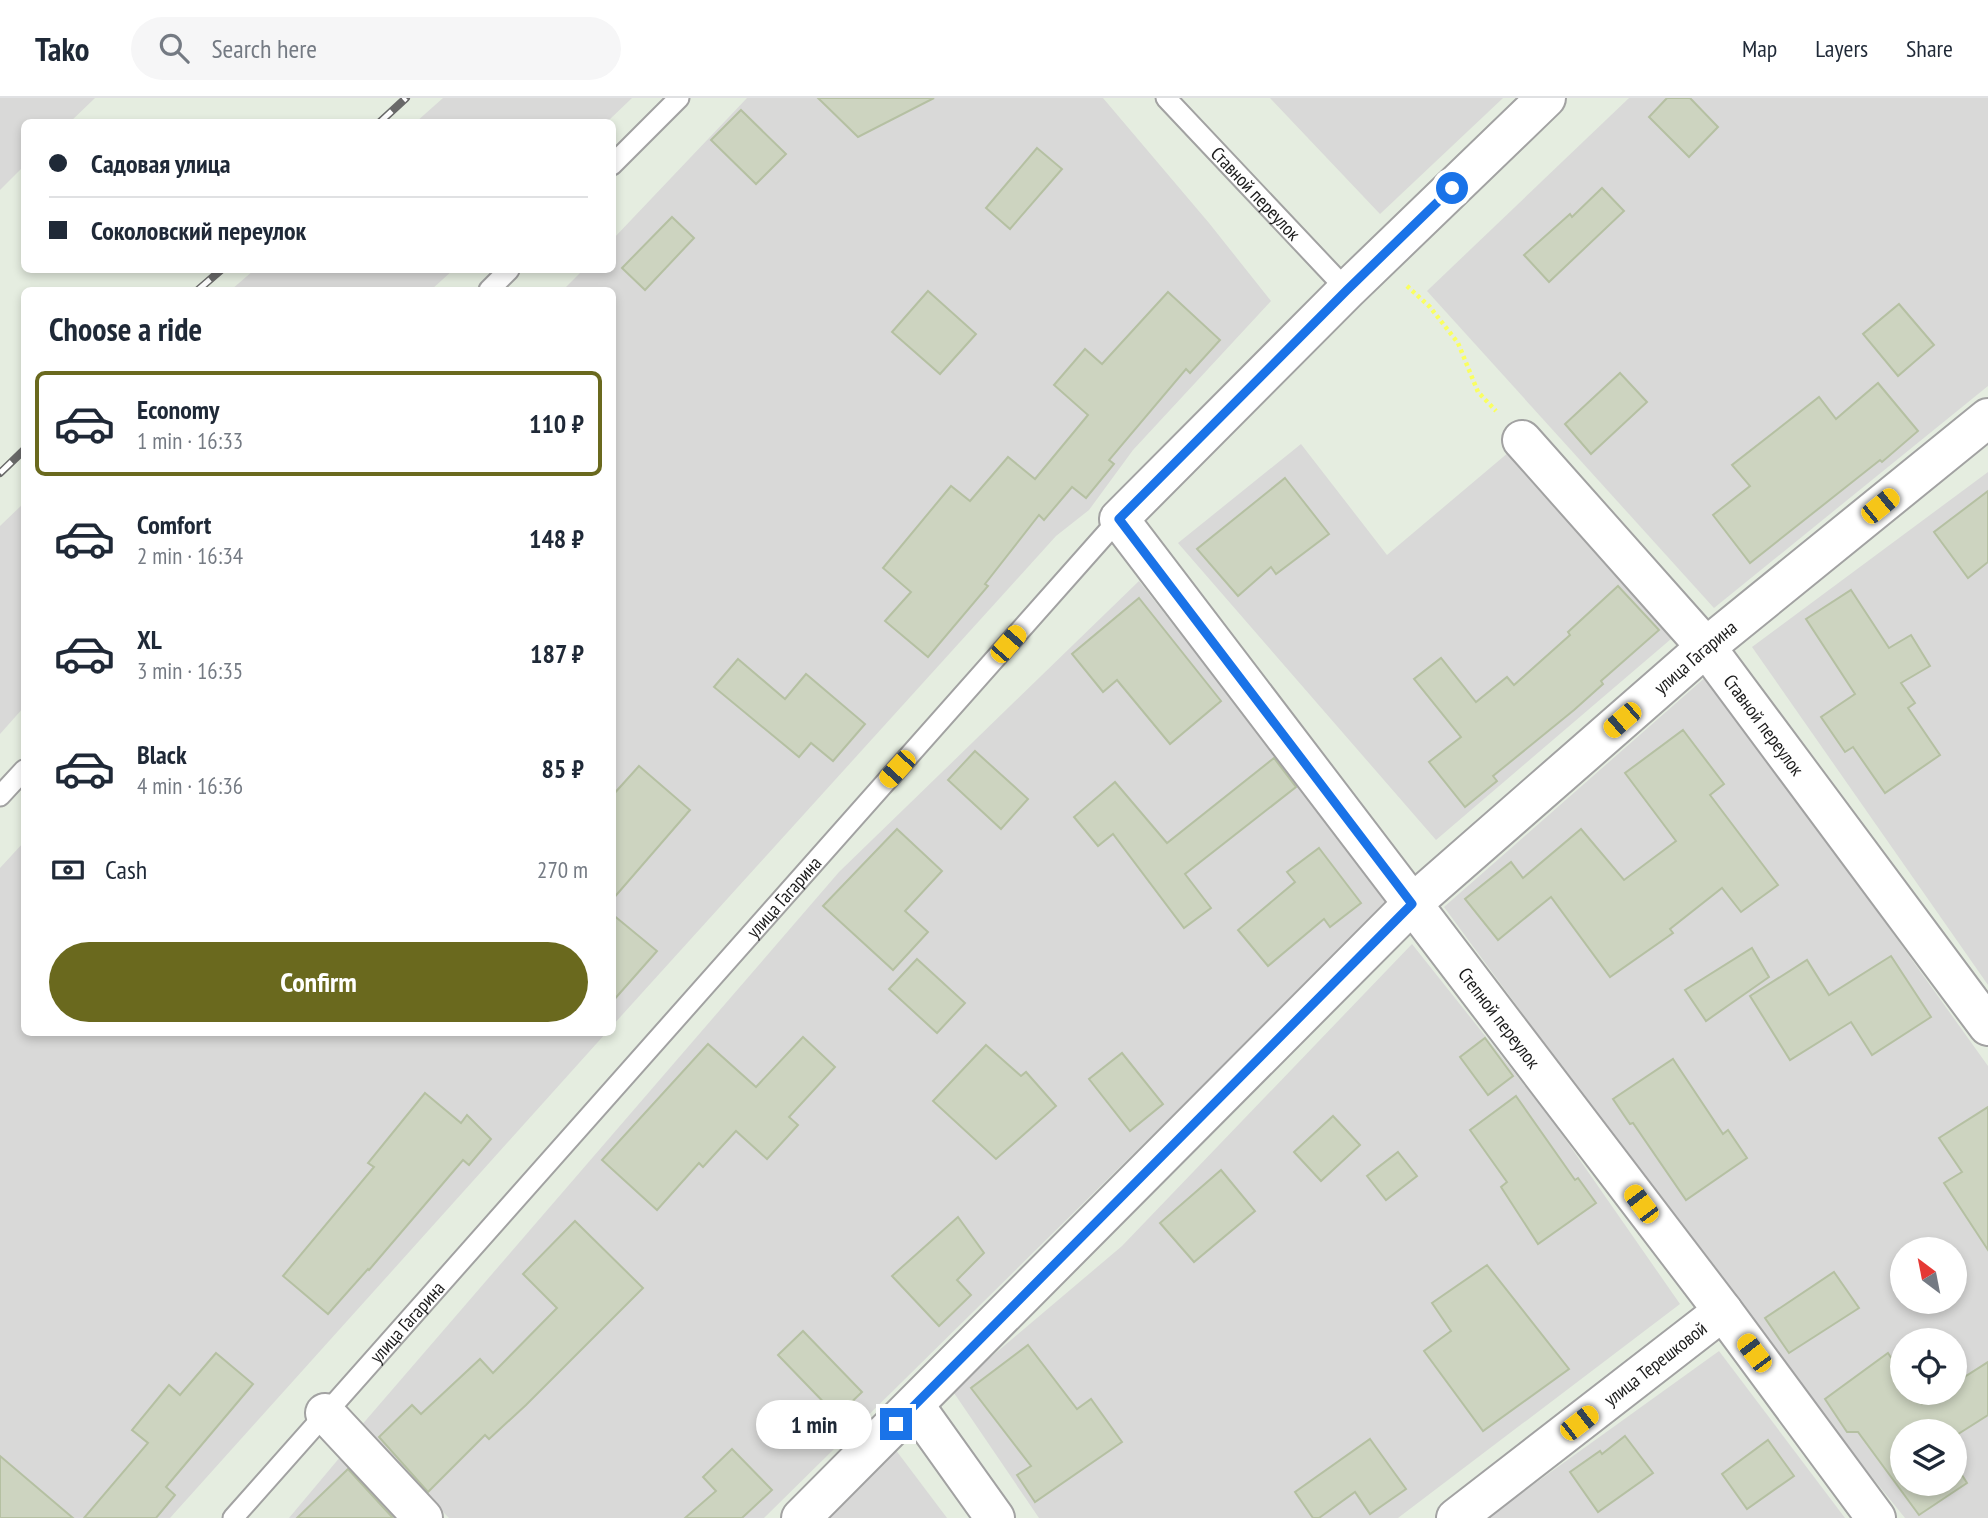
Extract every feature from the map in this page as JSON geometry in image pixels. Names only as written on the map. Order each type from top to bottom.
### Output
[{"type":"street","name":"улица Гагарина","points":[[1119,519],[1377,260],[1546,98]]},
{"type":"street","name":"улица Гагарина","points":[[801,1518],[1412,904],[1706,647],[1988,418]]},
{"type":"street","name":"Ставной переулок","points":[[1522,440],[1706,647],[1988,1026]]},
{"type":"street","name":"Степной переулок","points":[[1119,519],[1723,1311],[1876,1518]]},
{"type":"street","name":"улица Терешковой","points":[[1456,1518],[1723,1311]]},
{"type":"street","points":[[915,1406],[995,1518]]},
{"type":"street","points":[[325,1413],[424,1518]]},
{"type":"lane","points":[[616,162],[680,98]]},
{"type":"lane","name":"Ставной переулок","points":[[1166,98],[1347,290]]},
{"type":"lane","points":[[492,287],[506,273]]},
{"type":"lane","name":"улица Гагарина","points":[[233,1518],[1119,519]]},
{"type":"lane","points":[[0,796],[21,773]]},
{"type":"path","points":[[1377,260],[1430,307],[1458,343],[1478,392],[1522,440]]},
{"type":"shaded area","points":[[0,98],[95,98],[73,119],[21,119],[21,169],[0,190]]},
{"type":"shaded area","points":[[443,98],[632,98],[610,119],[419,119]]},
{"type":"shaded area","points":[[747,98],[1103,98],[1271,301],[1133,450],[1089,510],[1056,536],[616,1022],[616,287],[566,287],[580,273],[616,273],[616,236]]},
{"type":"shaded area","points":[[1270,98],[1503,98],[1380,214]]},
{"type":"shaded area","points":[[1629,98],[1988,98],[1988,386],[1714,608],[1427,291]]},
{"type":"shaded area","points":[[251,273],[450,273],[434,287],[234,287]]},
{"type":"shaded area","points":[[1301,444],[1387,555],[1509,452],[1678,633],[1436,840],[1178,543]]},
{"type":"shaded area","points":[[1988,472],[1988,985],[1752,647]]},
{"type":"shaded area","points":[[21,506],[21,710],[0,734],[0,526]]},
{"type":"shaded area","points":[[1139,581],[1390,901],[764,1518],[449,1518],[360,1427],[839,872]]},
{"type":"shaded area","points":[[1708,675],[1988,1066],[1988,1518],[1905,1518],[1782,1366],[1444,907]]},
{"type":"shaded area","points":[[21,845],[21,1036],[603,1036],[170,1518],[0,1518],[0,868]]},
{"type":"shaded area","points":[[1412,944],[1552,1120],[1680,1304],[1398,1518],[1039,1518],[952,1390],[1122,1246]]},
{"type":"shaded area","points":[[1719,1351],[1845,1518],[1487,1518]]},
{"type":"shaded area","points":[[895,1449],[947,1518],[830,1518]]},
{"type":"shaded area","points":[[341,1456],[399,1518],[289,1518]]},
{"type":"building","points":[[818,98],[934,98],[858,137]]},
{"type":"building","points":[[1667,98],[1690,98],[1718,127],[1689,157],[1649,117]]},
{"type":"building","points":[[741,110],[786,154],[756,184],[711,140]]},
{"type":"building","points":[[1037,148],[1062,169],[1010,229],[986,208]]},
{"type":"building","points":[[1602,188],[1624,211],[1549,282],[1524,255],[1570,214],[1572,217]]},
{"type":"building","points":[[672,217],[694,238],[645,290],[622,268]]},
{"type":"building","points":[[928,291],[976,334],[940,374],[892,332]]},
{"type":"building","points":[[1168,292],[1220,340],[1190,373],[1186,369],[1109,460],[1114,464],[1086,498],[1072,487],[1044,520],[1039,515],[985,584],[988,586],[928,657],[885,621],[911,592],[883,568],[951,486],[970,501],[1008,457],[1035,479],[1088,415],[1054,385],[1085,349],[1102,364]]},
{"type":"building","points":[[1899,304],[1934,345],[1898,376],[1863,334]]},
{"type":"building","points":[[1620,373],[1647,402],[1591,454],[1565,424]]},
{"type":"building","points":[[1878,383],[1918,431],[1882,462],[1880,460],[1750,563],[1713,515],[1750,486],[1732,465],[1819,397],[1836,419]]},
{"type":"building","points":[[1285,478],[1329,534],[1276,574],[1271,567],[1238,596],[1197,549]]},
{"type":"building","points":[[1988,491],[1988,562],[1968,578],[1934,532]]},
{"type":"building","points":[[1618,586],[1659,630],[1601,681],[1603,684],[1574,710],[1493,776],[1497,781],[1465,807],[1429,762],[1461,737],[1414,679],[1441,658],[1476,702],[1507,677],[1514,685],[1570,635],[1568,632]]},
{"type":"building","points":[[1851,590],[1889,648],[1911,635],[1930,666],[1901,683],[1915,703],[1908,708],[1940,755],[1885,793],[1853,747],[1845,752],[1821,717],[1855,694],[1806,619]]},
{"type":"building","points":[[1139,598],[1221,701],[1170,744],[1117,680],[1103,692],[1072,654]]},
{"type":"building","points":[[738,659],[785,699],[806,674],[865,724],[833,761],[811,743],[799,757],[714,687]]},
{"type":"building","points":[[1683,730],[1724,784],[1710,795],[1778,885],[1741,912],[1722,888],[1670,929],[1673,933],[1610,977],[1551,897],[1498,940],[1465,899],[1511,862],[1523,878],[1581,829],[1624,880],[1676,841],[1625,773]]},
{"type":"building","points":[[975,751],[1028,799],[1001,829],[948,780]]},
{"type":"building","points":[[1274,758],[1296,787],[1185,874],[1211,908],[1184,928],[1113,834],[1098,846],[1074,817],[1115,782],[1167,843]]},
{"type":"building","points":[[639,766],[690,810],[616,895],[616,792]]},
{"type":"building","points":[[897,829],[942,871],[905,911],[928,932],[893,970],[823,906]]},
{"type":"building","points":[[1319,848],[1361,903],[1330,927],[1324,919],[1268,966],[1238,930],[1295,882],[1287,872]]},
{"type":"building","points":[[616,917],[657,951],[616,997]]},
{"type":"building","points":[[1752,948],[1769,977],[1706,1021],[1685,990]]},
{"type":"building","points":[[1891,956],[1931,1017],[1872,1055],[1851,1022],[1790,1060],[1750,996],[1807,960],[1829,995]]},
{"type":"building","points":[[917,959],[965,1003],[937,1033],[889,989]]},
{"type":"building","points":[[803,1037],[835,1067],[789,1117],[798,1125],[767,1159],[736,1131],[703,1167],[699,1163],[657,1210],[602,1160],[708,1044],[756,1087]]},
{"type":"building","points":[[1485,1038],[1513,1076],[1488,1095],[1460,1057]]},
{"type":"building","points":[[986,1045],[1021,1076],[1026,1072],[1056,1106],[996,1159],[933,1101]]},
{"type":"building","points":[[1122,1053],[1163,1104],[1130,1131],[1089,1079]]},
{"type":"building","points":[[1673,1059],[1723,1134],[1728,1130],[1747,1158],[1686,1200],[1633,1123],[1630,1124],[1613,1099]]},
{"type":"building","points":[[425,1093],[461,1123],[467,1115],[491,1139],[469,1165],[463,1160],[328,1314],[283,1276],[374,1167],[368,1163]]},
{"type":"building","points":[[1516,1096],[1575,1180],[1578,1178],[1596,1203],[1538,1244],[1501,1187],[1507,1182],[1470,1130]]},
{"type":"building","points":[[1988,1107],[1988,1250],[1944,1183],[1962,1172],[1939,1138]]},
{"type":"building","points":[[1333,1116],[1360,1145],[1321,1181],[1294,1152]]},
{"type":"building","points":[[1398,1152],[1417,1176],[1386,1200],[1367,1176]]},
{"type":"building","points":[[1221,1170],[1255,1211],[1194,1262],[1160,1223]]},
{"type":"building","points":[[958,1217],[984,1253],[957,1280],[971,1295],[939,1326],[892,1276]]},
{"type":"building","points":[[575,1221],[643,1288],[526,1405],[489,1439],[485,1435],[428,1492],[379,1437],[412,1405],[421,1414],[480,1359],[493,1373],[557,1308],[523,1274]]},
{"type":"building","points":[[1487,1265],[1569,1369],[1483,1431],[1424,1351],[1451,1331],[1432,1303]]},
{"type":"building","points":[[1834,1272],[1859,1308],[1789,1353],[1765,1318]]},
{"type":"building","points":[[803,1331],[862,1392],[837,1416],[778,1355]]},
{"type":"building","points":[[1028,1345],[1077,1409],[1091,1399],[1122,1442],[1035,1502],[1017,1475],[1031,1466],[971,1388]]},
{"type":"building","points":[[216,1353],[253,1384],[166,1487],[175,1495],[156,1518],[84,1518],[148,1443],[132,1430],[169,1385],[180,1395]]},
{"type":"building","points":[[1888,1353],[1890,1405],[1967,1405],[1967,1375],[1988,1362],[1988,1415],[1967,1428],[1967,1419],[1890,1419],[1890,1476],[1858,1432],[1847,1432],[1825,1399]]},
{"type":"building","points":[[1625,1436],[1653,1473],[1598,1512],[1570,1472],[1600,1451],[1602,1454]]},
{"type":"building","points":[[1370,1439],[1406,1489],[1370,1514],[1355,1492],[1319,1518],[1313,1518],[1295,1492]]},
{"type":"building","points":[[1768,1440],[1794,1476],[1747,1509],[1722,1474]]},
{"type":"building","points":[[732,1449],[772,1490],[742,1518],[685,1518],[716,1491],[703,1477]]},
{"type":"building","points":[[0,1456],[73,1518],[0,1518]]},
{"type":"building","points":[[348,1469],[393,1518],[297,1518]]},
{"type":"building","points":[[1905,1496],[1948,1496],[1919,1515]]},
{"type":"railway","points":[[383,119],[406,98]]},
{"type":"railway","points":[[201,287],[218,273]]},
{"type":"railway","points":[[0,473],[21,453]]},
{"type":"route","points":[[896,1424],[1412,904],[1119,519],[1452,188]]}]
